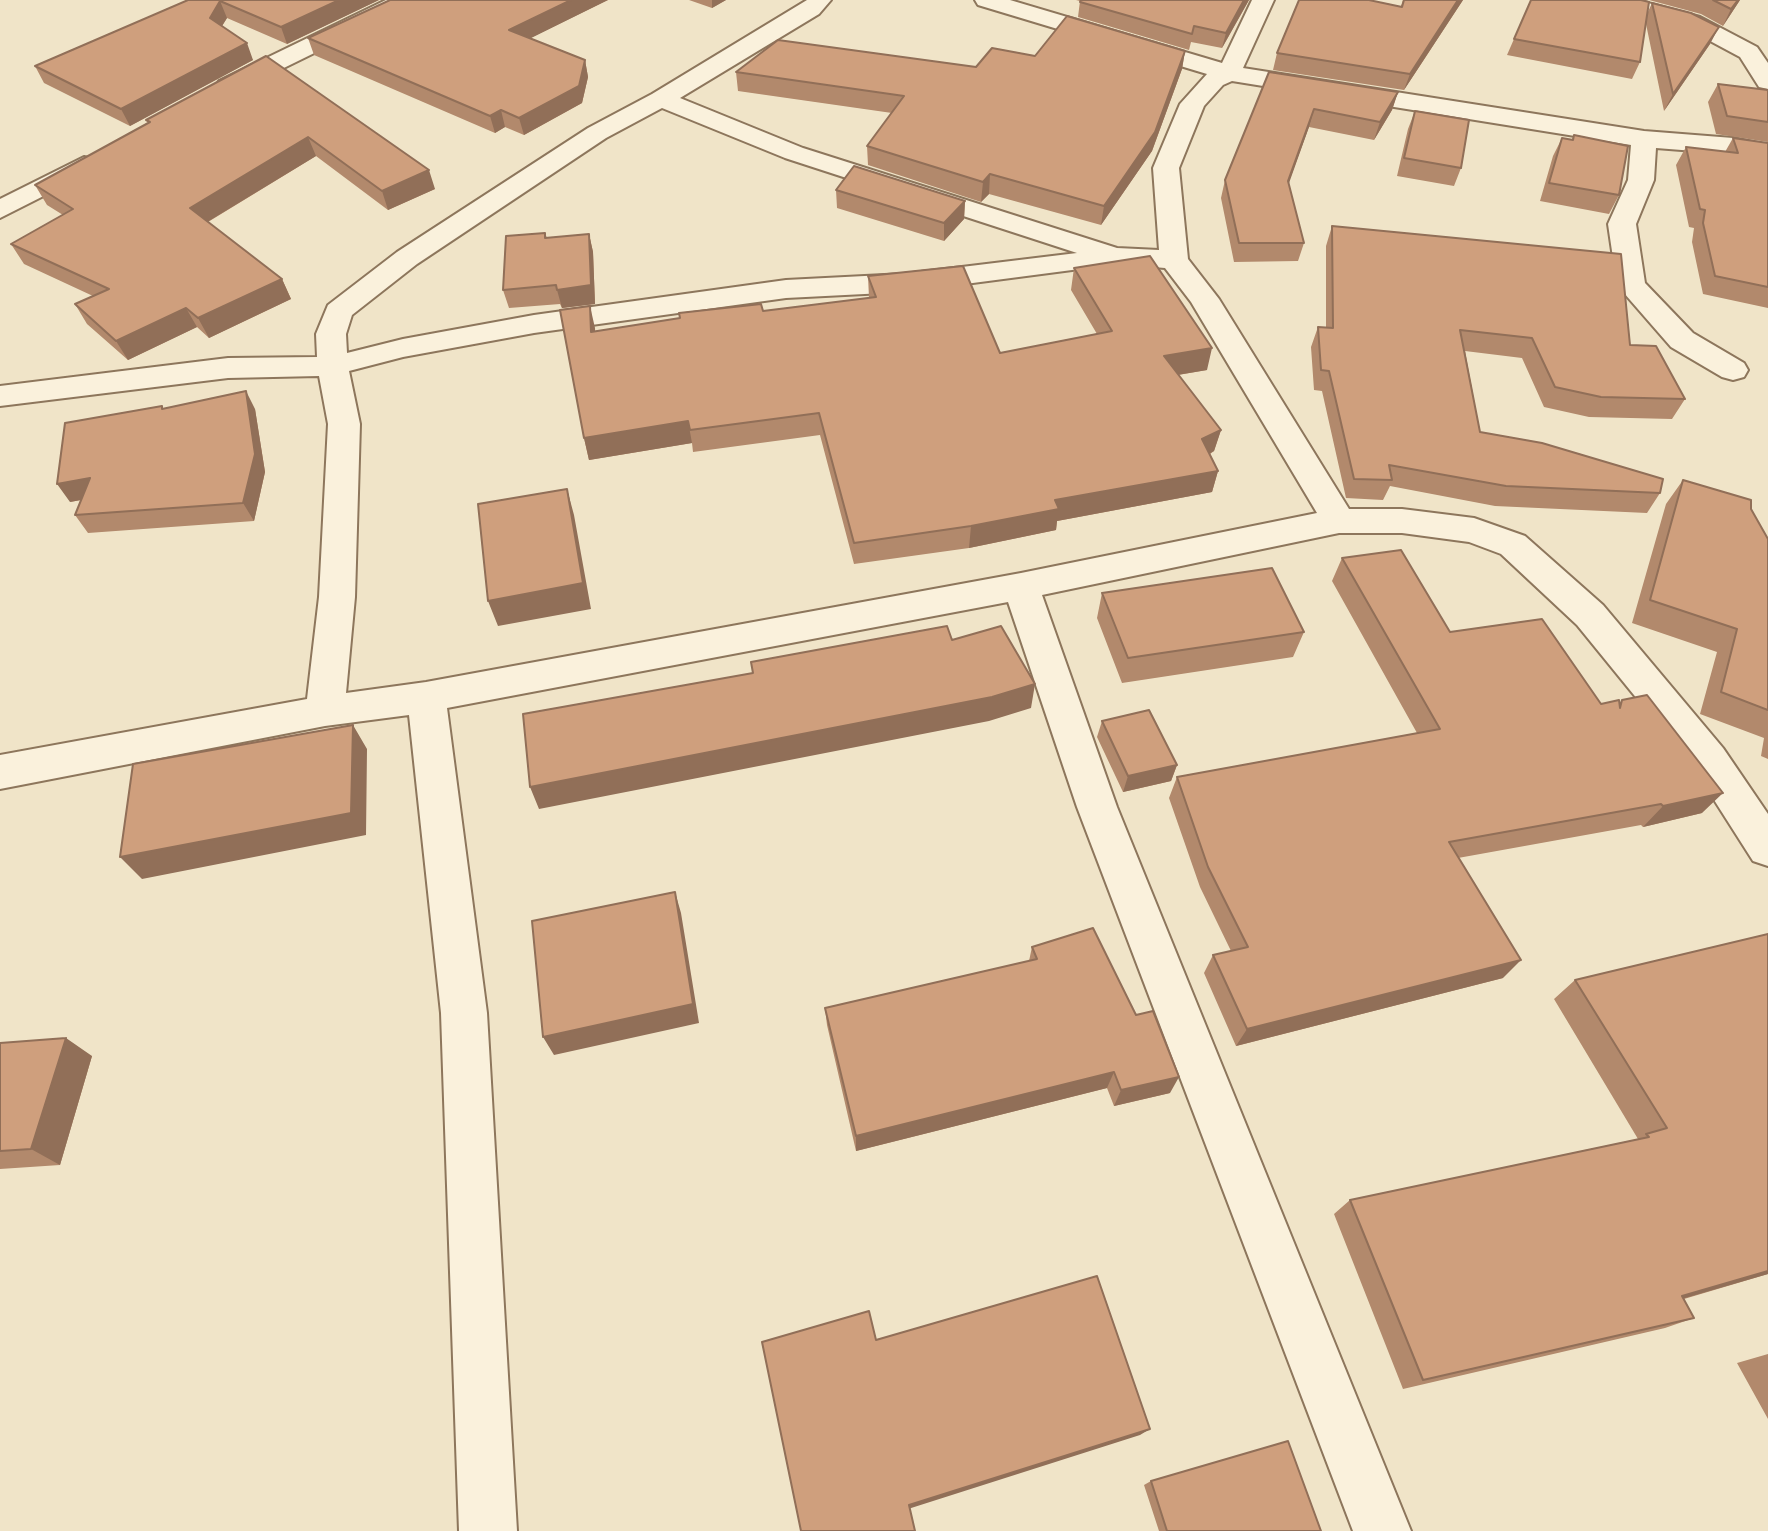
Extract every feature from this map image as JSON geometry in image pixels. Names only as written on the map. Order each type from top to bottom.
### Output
[{"type":"street","points":[[214,94],[404,0]]},
{"type":"street","points":[[325,711],[337,597],[344,424],[333,366],[331,334],[338,311],[407,258],[571,149],[661,99],[811,9],[820,0]]},
{"type":"street","points":[[986,0],[1229,73],[1644,139],[1733,146],[1768,153]]},
{"type":"street","points":[[1263,0],[1229,73],[1214,80],[1192,104],[1166,168],[1174,260],[1204,299],[1339,521]]},
{"type":"street","points":[[1612,0],[1692,22],[1749,52],[1768,82]]},
{"type":"street","points":[[661,99],[794,153],[1118,256]]},
{"type":"street","points":[[1644,139],[1641,180],[1622,224],[1631,285],[1682,340],[1733,370]]},
{"type":"street","points":[[0,210],[107,152]]},
{"type":"street","points":[[0,396],[228,368],[333,366],[403,348],[534,324],[786,289],[904,283],[1118,256],[1174,260]]},
{"type":"street","points":[[0,772],[325,711],[426,697],[1021,586],[1339,521],[1402,521],[1474,530],[1513,545],[1590,615],[1709,759],[1768,848]]},
{"type":"street","points":[[1021,586],[1097,807],[1382,1531]]},
{"type":"street","points":[[426,697],[464,1013],[488,1531]]},
{"type":"building","points":[[188,0],[339,0],[281,27],[220,1],[210,18],[247,43],[121,109],[35,66]]},
{"type":"building","points":[[390,0],[571,0],[509,30],[585,60],[579,86],[519,118],[501,110],[490,116],[308,38]]},
{"type":"building","points":[[1081,0],[1244,0],[1226,33],[1194,26],[1192,34]]},
{"type":"building","points":[[1299,0],[1369,0],[1402,7],[1404,0],[1458,0],[1410,74],[1277,53]]},
{"type":"building","points":[[1531,0],[1649,2],[1640,62],[1514,39]]},
{"type":"building","points":[[1713,0],[1738,0],[1731,9]]},
{"type":"building","points":[[1652,3],[1691,13],[1719,27],[1673,94]]},
{"type":"building","points":[[1067,16],[1185,51],[1155,132],[1104,206],[990,174],[983,182],[867,146],[904,96],[736,72],[778,40],[976,67],[992,48],[1035,56]]},
{"type":"building","points":[[266,56],[429,170],[382,191],[308,137],[190,208],[282,279],[198,318],[186,308],[116,341],[75,304],[109,289],[11,244],[73,209],[35,185],[150,122],[146,120]]},
{"type":"building","points":[[1269,72],[1398,92],[1380,122],[1314,109],[1288,181],[1304,243],[1239,243],[1225,180]]},
{"type":"building","points":[[1718,84],[1768,90],[1768,122],[1727,116]]},
{"type":"building","points":[[1415,111],[1469,120],[1461,168],[1404,158]]},
{"type":"building","points":[[1574,135],[1628,146],[1619,195],[1549,183],[1562,138],[1573,140]]},
{"type":"building","points":[[1733,138],[1768,143],[1768,287],[1715,276],[1703,223],[1705,210],[1700,209],[1686,147],[1738,153]]},
{"type":"building","points":[[854,166],[965,201],[944,223],[836,190]]},
{"type":"building","points":[[1332,226],[1621,254],[1630,345],[1656,346],[1685,399],[1601,397],[1555,387],[1532,338],[1460,330],[1480,432],[1542,443],[1663,479],[1660,493],[1506,486],[1389,465],[1392,480],[1354,479],[1329,371],[1321,370],[1318,327],[1333,328]]},
{"type":"building","points":[[545,233],[545,238],[589,234],[591,285],[557,290],[556,285],[503,290],[506,236]]},
{"type":"building","points":[[1150,256],[1212,348],[1164,356],[1221,430],[1202,439],[1218,471],[1055,500],[1059,509],[854,543],[819,413],[690,430],[688,421],[584,438],[560,310],[590,306],[591,332],[680,318],[679,313],[761,304],[763,311],[876,297],[868,276],[963,266],[1000,353],[1112,331],[1074,268]]},
{"type":"building","points":[[246,391],[255,454],[243,503],[75,515],[90,478],[57,484],[65,423],[162,406],[162,409]]},
{"type":"building","points":[[1683,480],[1751,500],[1751,509],[1768,539],[1768,710],[1721,692],[1737,629],[1650,600]]},
{"type":"building","points":[[567,489],[583,583],[488,601],[478,504]]},
{"type":"building","points":[[1401,550],[1450,632],[1542,619],[1601,704],[1619,700],[1620,708],[1622,700],[1647,695],[1723,793],[1449,842],[1521,960],[1247,1029],[1213,955],[1248,947],[1208,867],[1177,777],[1440,729],[1342,558]]},
{"type":"building","points":[[1272,568],[1304,632],[1128,658],[1102,593]]},
{"type":"building","points":[[947,626],[952,640],[1001,626],[1035,684],[992,697],[530,787],[523,714],[753,673],[751,662]]},
{"type":"building","points":[[1149,710],[1177,765],[1128,776],[1102,721]]},
{"type":"building","points":[[353,725],[351,813],[120,857],[133,764]]},
{"type":"building","points":[[675,892],[693,1004],[543,1037],[532,921]]},
{"type":"building","points":[[1093,928],[1136,1015],[1153,1011],[1179,1077],[1121,1090],[1114,1072],[856,1136],[825,1008],[1037,959],[1032,947]]},
{"type":"building","points":[[1768,934],[1768,1271],[1682,1296],[1694,1318],[1423,1380],[1350,1200],[1649,1137],[1646,1134],[1667,1128],[1575,980]]},
{"type":"building","points":[[66,1038],[31,1149],[0,1151],[0,1043]]},
{"type":"building","points":[[1097,1276],[1150,1429],[909,1505],[915,1531],[801,1531],[762,1342],[869,1311],[876,1340]]},
{"type":"building","points":[[1288,1441],[1321,1531],[1167,1531],[1151,1481]]}]
